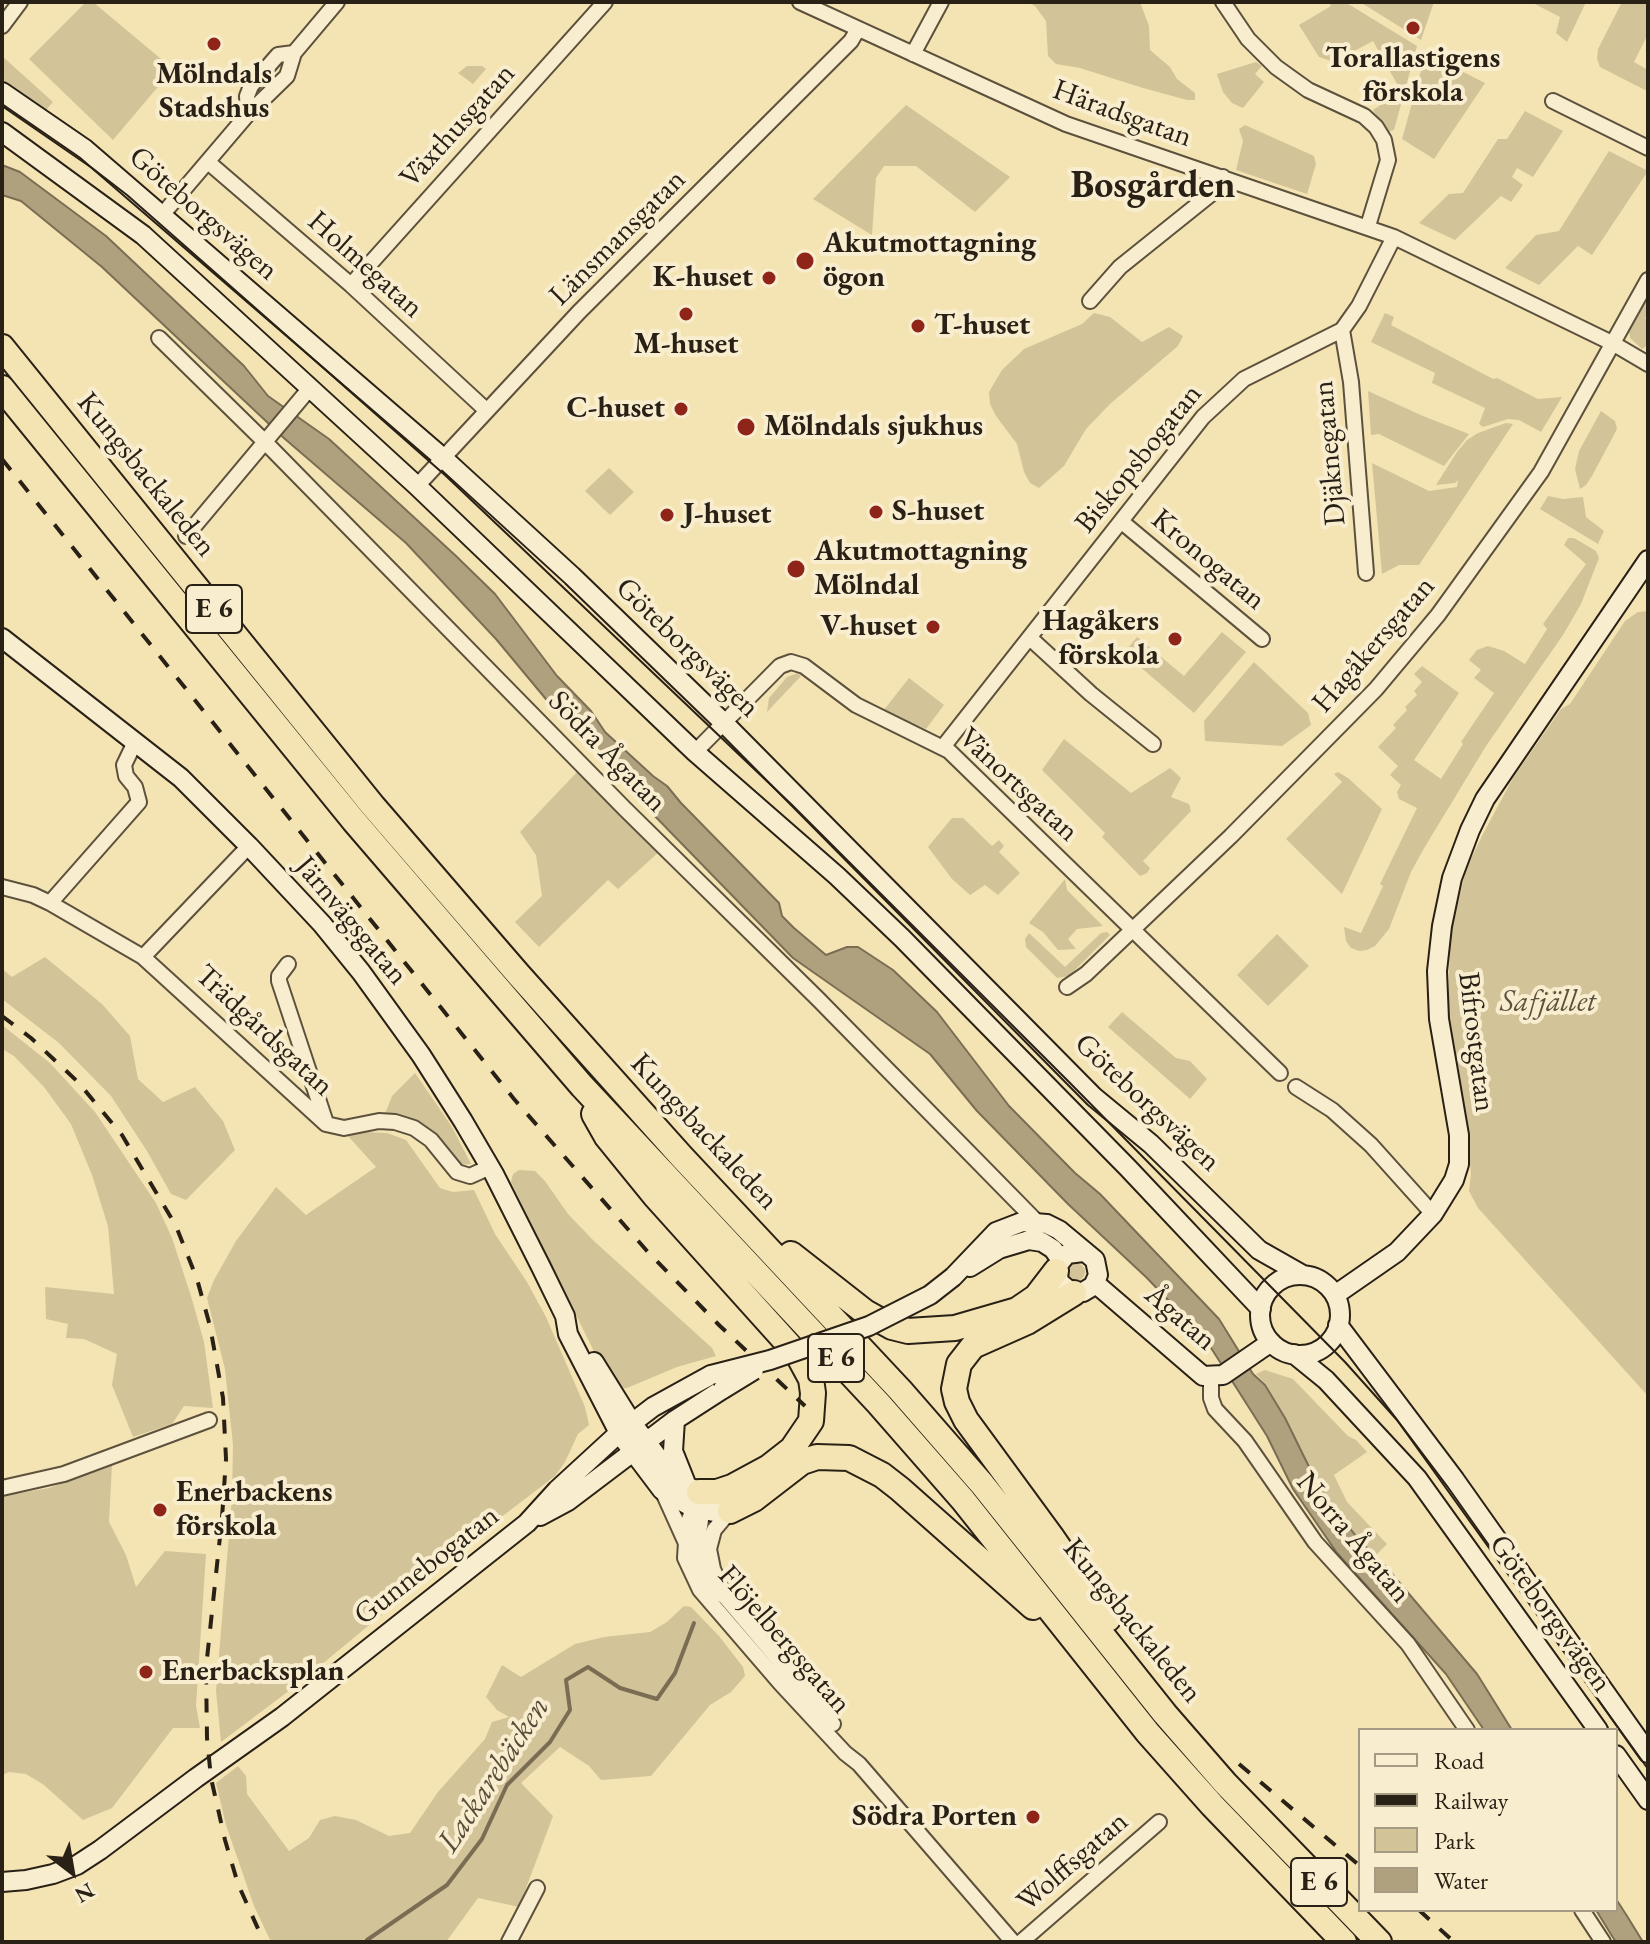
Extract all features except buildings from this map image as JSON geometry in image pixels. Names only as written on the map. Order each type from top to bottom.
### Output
[{"type":"highway","name":"Kungsbackaleden","points":[[2,347],[373,806],[518,974],[962,1461],[1165,1714],[1225,1783],[1379,1942]]},
{"type":"highway","name":"Kungsbackaleden","points":[[2,388],[354,821],[582,1086],[879,1404],[963,1500],[1148,1733],[1202,1795],[1344,1942]]},
{"type":"highway","points":[[582,1086],[607,1137],[655,1196],[798,1355],[811,1379],[811,1421],[792,1449],[769,1467],[732,1487],[695,1499]]},
{"type":"highway","points":[[681,1156],[787,1251],[846,1298],[892,1327],[932,1331],[1000,1317],[1028,1304],[1049,1283],[1058,1265]]},
{"type":"highway","points":[[1084,1288],[1027,1322],[973,1346],[959,1364],[955,1375],[957,1402],[984,1447],[1101,1608],[1165,1714]]},
{"type":"highway","points":[[730,1511],[754,1499],[802,1462],[817,1457],[849,1458],[882,1475],[900,1489],[1076,1642]]},
{"type":"main road","name":"Göteborgsvägen","points":[[2,92],[85,149],[442,457],[572,576],[724,723],[1094,1097],[1151,1144],[1259,1250],[1303,1275],[1319,1280],[1335,1295]]},
{"type":"main road","name":"Göteborgsvägen","points":[[2,132],[143,235],[417,486],[695,752],[837,876],[902,938],[1128,1168],[1261,1309],[1263,1328],[1271,1342],[1294,1354],[1326,1380],[1417,1478],[1597,1728]]},
{"type":"main road","name":"Bifrostgatan","points":[[1335,1295],[1397,1252],[1433,1214],[1454,1180],[1460,1152],[1437,989],[1438,948],[1452,878],[1485,799],[1648,560]]},
{"type":"main road","name":"Järnvägsgatan","points":[[2,638],[181,778],[310,911],[361,972],[421,1055],[490,1167],[565,1316],[576,1329],[602,1378],[625,1428]]},
{"type":"main road","points":[[972,1262],[996,1232],[1009,1225],[1036,1221],[1059,1230],[1083,1252]]},
{"type":"main road","name":"Gunnebogatan","points":[[2,1882],[53,1874],[77,1865],[100,1850],[282,1717],[527,1523],[557,1490],[625,1428],[680,1391],[717,1382],[900,1313],[930,1295],[972,1262],[999,1249],[1029,1240],[1042,1242],[1053,1249],[1058,1265]]},
{"type":"main road","points":[[1058,1265],[1070,1252],[1083,1252]]},
{"type":"main road","name":"Ågatan","points":[[1083,1252],[1093,1258],[1097,1266],[1084,1288]]},
{"type":"main road","name":"Ågatan","points":[[1058,1265],[1061,1285],[1084,1288],[1146,1325],[1197,1373],[1217,1376],[1271,1342]]},
{"type":"main road","points":[[1261,1309],[1267,1293],[1277,1283],[1289,1276],[1303,1275]]},
{"type":"main road","points":[[1294,1354],[1311,1353],[1331,1340],[1338,1325],[1339,1306],[1335,1295]]},
{"type":"main road","name":"Göteborgsvägen","points":[[1338,1325],[1412,1420],[1648,1753]]},
{"type":"main road","name":"Gunnebogatan","points":[[527,1523],[568,1501],[675,1420],[717,1382]]},
{"type":"main road","name":"Flöjelbergsgatan","points":[[675,1420],[673,1451],[695,1499]]},
{"type":"main road","name":"Flöjelbergsgatan","points":[[625,1428],[662,1490],[695,1499]]},
{"type":"main road","name":"Flöjelbergsgatan","points":[[639,1447],[695,1499],[714,1512],[730,1511]]},
{"type":"main road","points":[[1618,1758],[1648,1800]]},
{"type":"street","points":[[2,26],[20,2]]},
{"type":"street","points":[[162,215],[248,114],[287,76],[294,53],[337,2]]},
{"type":"street","name":"Växthusgatan","points":[[351,285],[605,2]]},
{"type":"street","name":"Häradsgatan","points":[[800,2],[1066,124],[1394,237],[1614,344],[1648,364]]},
{"type":"street","points":[[913,54],[941,2]]},
{"type":"street","points":[[1223,2],[1248,39],[1276,67],[1308,90],[1364,116],[1380,133],[1388,160],[1368,226]]},
{"type":"street","name":"Länsmansgatan","points":[[417,486],[579,312],[851,41],[858,29]]},
{"type":"street","points":[[248,114],[247,96],[251,86],[278,55],[294,53]]},
{"type":"street","points":[[1553,101],[1648,148]]},
{"type":"street","name":"Holmegatan","points":[[208,162],[351,285],[486,410]]},
{"type":"street","points":[[1090,301],[1128,259],[1211,194],[1223,177]]},
{"type":"street","points":[[1342,330],[1359,306],[1394,237]]},
{"type":"street","name":"Hagåkersgatan","points":[[1067,987],[1086,974],[1242,825],[1352,714],[1438,615],[1527,493],[1648,280]]},
{"type":"street","name":"Biskopsbogatan","points":[[943,747],[1203,417],[1228,392],[1272,364],[1342,330]]},
{"type":"street","name":"Djäknegatan","points":[[1342,330],[1351,382],[1366,573]]},
{"type":"street","name":"Södra Ågatan","points":[[159,338],[268,439],[618,802],[829,1009],[1036,1221]]},
{"type":"street","points":[[186,536],[310,388]]},
{"type":"street","name":"Kronogatan","points":[[1122,522],[1262,639]]},
{"type":"street","points":[[1030,638],[1153,744]]},
{"type":"street","name":"Vänortsgatan","points":[[695,752],[780,666],[791,662],[804,666],[856,705],[943,747],[1280,1073]]},
{"type":"street","points":[[50,903],[139,802],[124,765],[135,742]]},
{"type":"street","points":[[143,957],[249,846]]},
{"type":"street","name":"Trädgårdsgatan","points":[[2,887],[50,903],[143,957],[326,1124],[344,1128],[379,1121],[395,1122],[414,1128],[431,1140],[457,1172],[470,1176],[490,1167]]},
{"type":"street","points":[[288,964],[279,981],[326,1124]]},
{"type":"street","points":[[1296,1087],[1332,1110],[1371,1145],[1433,1214]]},
{"type":"street","points":[[1009,1225],[1016,1203]]},
{"type":"street","name":"Norra Ågatan","points":[[1217,1376],[1211,1398],[1215,1409],[1245,1441],[1315,1542],[1408,1644],[1466,1728]]},
{"type":"street","points":[[2,1488],[64,1474],[209,1420]]},
{"type":"street","name":"Flöjelbergsgatan","points":[[662,1490],[685,1542],[689,1570],[700,1590],[780,1683],[859,1764]]},
{"type":"street","name":"Flöjelbergsgatan","points":[[685,1542],[695,1499]]},
{"type":"street","name":"Flöjelbergsgatan","points":[[695,1499],[696,1554],[699,1569],[713,1589],[726,1598],[844,1738],[859,1764],[1013,1942]]},
{"type":"street","name":"Flöjelbergsgatan","points":[[726,1598],[713,1569],[709,1549],[714,1530],[730,1511]]},
{"type":"street","name":"Wolffsgatan","points":[[1021,1942],[1159,1822]]},
{"type":"street","points":[[509,1942],[537,1888]]},
{"type":"street","points":[[1583,1912],[1603,1942]]},
{"type":"green space","points":[[86,2],[93,2],[173,69],[113,140],[29,59]]},
{"type":"green space","points":[[1028,2],[1140,2],[1149,26],[1150,50],[1195,93],[1195,100],[1056,64],[1048,56],[1046,21]]},
{"type":"green space","points":[[1329,2],[1345,2],[1417,46],[1394,130],[1387,132],[1373,110],[1401,91],[1373,41],[1334,62],[1319,57],[1299,25],[1331,6]]},
{"type":"green space","name":"Torallastigens förskola","points":[[1360,2],[1434,2],[1421,40]]},
{"type":"green space","points":[[1531,2],[1586,2],[1567,42],[1556,33],[1560,17]]},
{"type":"green space","points":[[1622,2],[1648,2],[1648,34],[1634,62],[1648,70],[1648,89],[1645,90],[1600,67],[1597,59],[1598,49]]},
{"type":"green space","points":[[1426,53],[1485,83],[1434,159],[1402,139]]},
{"type":"green space","points":[[2,56],[53,102],[46,110],[23,99],[6,85],[2,74]]},
{"type":"green space","points":[[1256,62],[1262,66],[1255,74],[1264,82],[1243,108],[1232,103],[1223,92],[1217,74]]},
{"type":"green space","points":[[467,66],[486,69],[473,84],[458,73]]},
{"type":"green space","points":[[906,105],[1010,177],[975,212],[916,166],[884,166],[876,178],[872,235],[813,199]]},
{"type":"green space","points":[[1525,111],[1563,131],[1533,177],[1517,168],[1512,177],[1523,185],[1511,202],[1501,196],[1455,240],[1419,223],[1449,194],[1463,193],[1498,139],[1507,139]]},
{"type":"green space","points":[[1245,125],[1314,156],[1316,164],[1307,194],[1236,170],[1243,141],[1239,129]]},
{"type":"green space","points":[[1609,151],[1648,171],[1592,255],[1578,246],[1539,285],[1505,268],[1536,235],[1559,231]]},
{"type":"green space","points":[[1648,298],[1648,315],[1645,318],[1648,322],[1648,345],[1642,349],[1630,338],[1629,332]]},
{"type":"green space","points":[[1094,313],[1110,317],[1142,342],[1169,327],[1183,336],[1178,346],[1110,404],[1086,429],[1064,466],[1039,488],[1030,483],[1024,472],[1017,444],[996,416],[989,392],[1002,370],[1024,349],[1082,324]]},
{"type":"green space","points":[[1385,313],[1394,317],[1391,325],[1493,379],[1497,378],[1538,399],[1562,397],[1541,432],[1519,420],[1508,419],[1483,427],[1479,424],[1485,408],[1432,383],[1435,373],[1371,342]]},
{"type":"green space","points":[[1368,391],[1469,434],[1444,466],[1379,434],[1371,435]]},
{"type":"green space","points":[[1601,411],[1615,421],[1617,429],[1592,476],[1580,489],[1575,469],[1579,451]]},
{"type":"green space","points":[[1506,423],[1513,424],[1419,565],[1399,565],[1382,574],[1372,463],[1429,491],[1457,487],[1458,480],[1436,485],[1457,452],[1478,433]]},
{"type":"green space","points":[[609,468],[634,492],[610,515],[585,491]]},
{"type":"green space","points":[[1548,496],[1563,499],[1583,497],[1586,517],[1604,531],[1598,544],[1540,509]]},
{"type":"green space","points":[[1568,538],[1574,538],[1596,551],[1599,558],[1581,604],[1486,746],[1423,850],[1389,929],[1375,946],[1367,950],[1351,948],[1346,941],[1344,927],[1361,933],[1383,886],[1380,884],[1417,808],[1399,799],[1397,792],[1401,785],[1390,775],[1398,766],[1378,747],[1396,728],[1393,725],[1417,695],[1414,691],[1422,682],[1414,674],[1422,666],[1459,693],[1414,760],[1441,779],[1494,693],[1474,678],[1481,670],[1469,660],[1477,650],[1488,646],[1504,651],[1525,664],[1547,629],[1543,624],[1586,564],[1564,545]]},
{"type":"green space","name":"Safjället","points":[[1648,611],[1648,1396],[1478,1208],[1469,1191],[1471,1173],[1467,1138],[1448,1010],[1450,937],[1466,869],[1483,834],[1513,778],[1561,709],[1570,704],[1625,621],[1638,612]]},
{"type":"green space","points":[[1222,632],[1246,652],[1194,713],[1124,653],[1137,637],[1184,676]]},
{"type":"green space","points":[[1254,662],[1308,713],[1311,725],[1282,746],[1205,741],[1204,721]]},
{"type":"green space","points":[[798,673],[801,676],[767,712],[769,698],[787,677]]},
{"type":"green space","points":[[909,678],[944,705],[926,729],[883,711]]},
{"type":"green space","points":[[1064,739],[1131,793],[1170,768],[1181,778],[1171,797],[1189,804],[1191,811],[1143,861],[1150,868],[1147,873],[1140,876],[1102,837],[1105,833],[1042,770]]},
{"type":"green space","points":[[579,770],[660,851],[618,889],[608,880],[539,947],[515,922],[542,896],[536,855],[520,832]]},
{"type":"green space","points":[[1338,772],[1382,809],[1342,894],[1286,839],[1342,782],[1334,774]]},
{"type":"green space","points":[[952,818],[963,818],[992,846],[999,840],[1004,846],[999,852],[1020,873],[998,895],[985,885],[970,895],[952,879],[928,847]]},
{"type":"green space","points":[[1065,879],[1067,890],[1103,926],[1077,929],[1068,939],[1076,949],[1058,950],[1043,932],[1029,923]]},
{"type":"green space","points":[[1029,933],[1065,967],[1101,933],[1110,935],[1069,976],[1057,978],[1026,947],[1025,939]]},
{"type":"green space","points":[[1277,934],[1309,966],[1268,1006],[1237,975]]},
{"type":"green space","points":[[45,957],[102,1004],[130,1036],[138,1079],[163,1102],[195,1087],[223,1121],[235,1150],[186,1200],[171,1194],[111,1096],[59,1043],[2,999],[2,969],[12,977]]},
{"type":"green space","points":[[1122,1012],[1176,1058],[1190,1061],[1207,1079],[1190,1099],[1108,1027]]},
{"type":"green space","points":[[2,1025],[50,1063],[95,1112],[156,1203],[172,1238],[204,1342],[213,1408],[184,1406],[172,1424],[133,1437],[112,1385],[117,1354],[84,1339],[66,1338],[68,1324],[46,1319],[45,1287],[114,1294],[108,1226],[71,1124],[44,1087],[14,1056],[2,1049]]},
{"type":"green space","points":[[415,1073],[452,1127],[471,1164],[457,1165],[396,1117],[385,1114],[392,1096]]},
{"type":"green space","points":[[366,1132],[387,1133],[406,1140],[440,1188],[453,1192],[474,1190],[495,1234],[546,1317],[585,1407],[589,1425],[578,1434],[555,1476],[483,1531],[298,1684],[221,1742],[216,1691],[232,1498],[233,1445],[225,1369],[207,1298],[236,1241],[276,1187],[306,1215],[376,1167],[348,1136]]},
{"type":"green space","points":[[519,1170],[535,1171],[568,1214],[594,1241],[712,1348],[716,1356],[617,1389],[605,1374],[511,1182],[513,1174]]},
{"type":"green space","points":[[1072,1263],[1080,1263],[1085,1272],[1083,1279],[1072,1281],[1067,1276],[1067,1268]]},
{"type":"green space","points":[[1265,1370],[1293,1379],[1367,1452],[1334,1475],[1347,1502],[1387,1544],[1375,1556],[1359,1540],[1317,1483],[1285,1417],[1265,1383],[1256,1374]]},
{"type":"green space","points":[[112,1465],[109,1522],[126,1555],[136,1587],[165,1551],[206,1554],[196,1706],[200,1728],[173,1728],[112,1808],[83,1820],[44,1785],[26,1774],[9,1772],[2,1775],[2,1496],[49,1488]]},
{"type":"green space","points":[[684,1606],[691,1607],[719,1636],[743,1667],[745,1676],[731,1692],[710,1705],[651,1776],[601,1780],[589,1766],[560,1747],[521,1783],[553,1816],[519,1907],[478,1898],[446,1942],[271,1942],[254,1906],[226,1825],[216,1783],[238,1766],[246,1776],[247,1794],[289,1851],[309,1838],[320,1820],[335,1816],[356,1820],[389,1836],[410,1833],[438,1792],[485,1739],[492,1722],[509,1717],[497,1710],[486,1697],[502,1665],[521,1677],[575,1644],[650,1632]]},
{"type":"water","points":[[2,165],[20,172],[106,236],[244,366],[268,396],[329,439],[495,594],[557,676],[591,711],[605,732],[667,786],[779,903],[782,916],[794,928],[826,955],[847,947],[858,947],[893,970],[937,1012],[1009,1106],[1100,1194],[1219,1319],[1253,1374],[1265,1385],[1317,1483],[1335,1509],[1477,1674],[1511,1728],[1483,1728],[1446,1674],[1337,1553],[1293,1489],[1267,1436],[1206,1340],[977,1111],[930,1054],[793,958],[611,771],[496,639],[406,543],[285,439],[102,267],[21,201],[2,195]]},
{"type":"water","points":[[1618,1902],[1643,1942],[1616,1942],[1597,1912],[1618,1912]]},
{"type":"waterway","name":"Lackarebäcken","points":[[367,1940],[447,1885],[482,1839],[507,1785],[550,1742],[570,1710],[566,1680],[588,1667],[620,1688],[657,1699],[675,1673],[694,1623]]},
{"type":"tram line","points":[[2,106],[127,195],[446,476],[792,805],[1069,1082],[1345,1362],[1397,1420],[1648,1769]]},
{"type":"railway","points":[[2,459],[514,1099],[647,1251],[720,1326],[805,1406]]},
{"type":"railway","points":[[2,1016],[31,1038],[78,1082],[122,1135],[176,1226],[197,1279],[210,1326],[223,1398],[226,1459],[206,1668],[211,1778],[238,1884],[264,1942]]},
{"type":"railway","points":[[1239,1764],[1358,1864]]},
{"type":"railway","points":[[1421,1912],[1454,1942]]},
{"type":"place","name":"Torallastigens förskola","points":[[1413,28]]},
{"type":"place","name":"Mölndals Stadshus","points":[[214,44]]},
{"type":"place","name":"Akutmottagning ögon","points":[[805,261]]},
{"type":"place","name":"K-huset","points":[[769,278]]},
{"type":"place","name":"M-huset","points":[[686,314]]},
{"type":"place","name":"T-huset","points":[[918,326]]},
{"type":"place","name":"C-huset","points":[[681,409]]},
{"type":"place","name":"Mölndals sjukhus","points":[[746,427]]},
{"type":"place","name":"S-huset","points":[[876,512]]},
{"type":"place","name":"J-huset","points":[[667,515]]},
{"type":"place","name":"Akutmottagning Mölndal","points":[[796,569]]},
{"type":"place","name":"V-huset","points":[[933,627]]},
{"type":"place","name":"Hagåkers förskola","points":[[1175,639]]},
{"type":"place","name":"Enerbackens förskola","points":[[160,1510]]},
{"type":"place","name":"Enerbacksplan","points":[[146,1672]]},
{"type":"place","name":"Södra Porten","points":[[1033,1817]]},
{"type":"district","name":"Bosgården","points":[[1153,187]]}]
